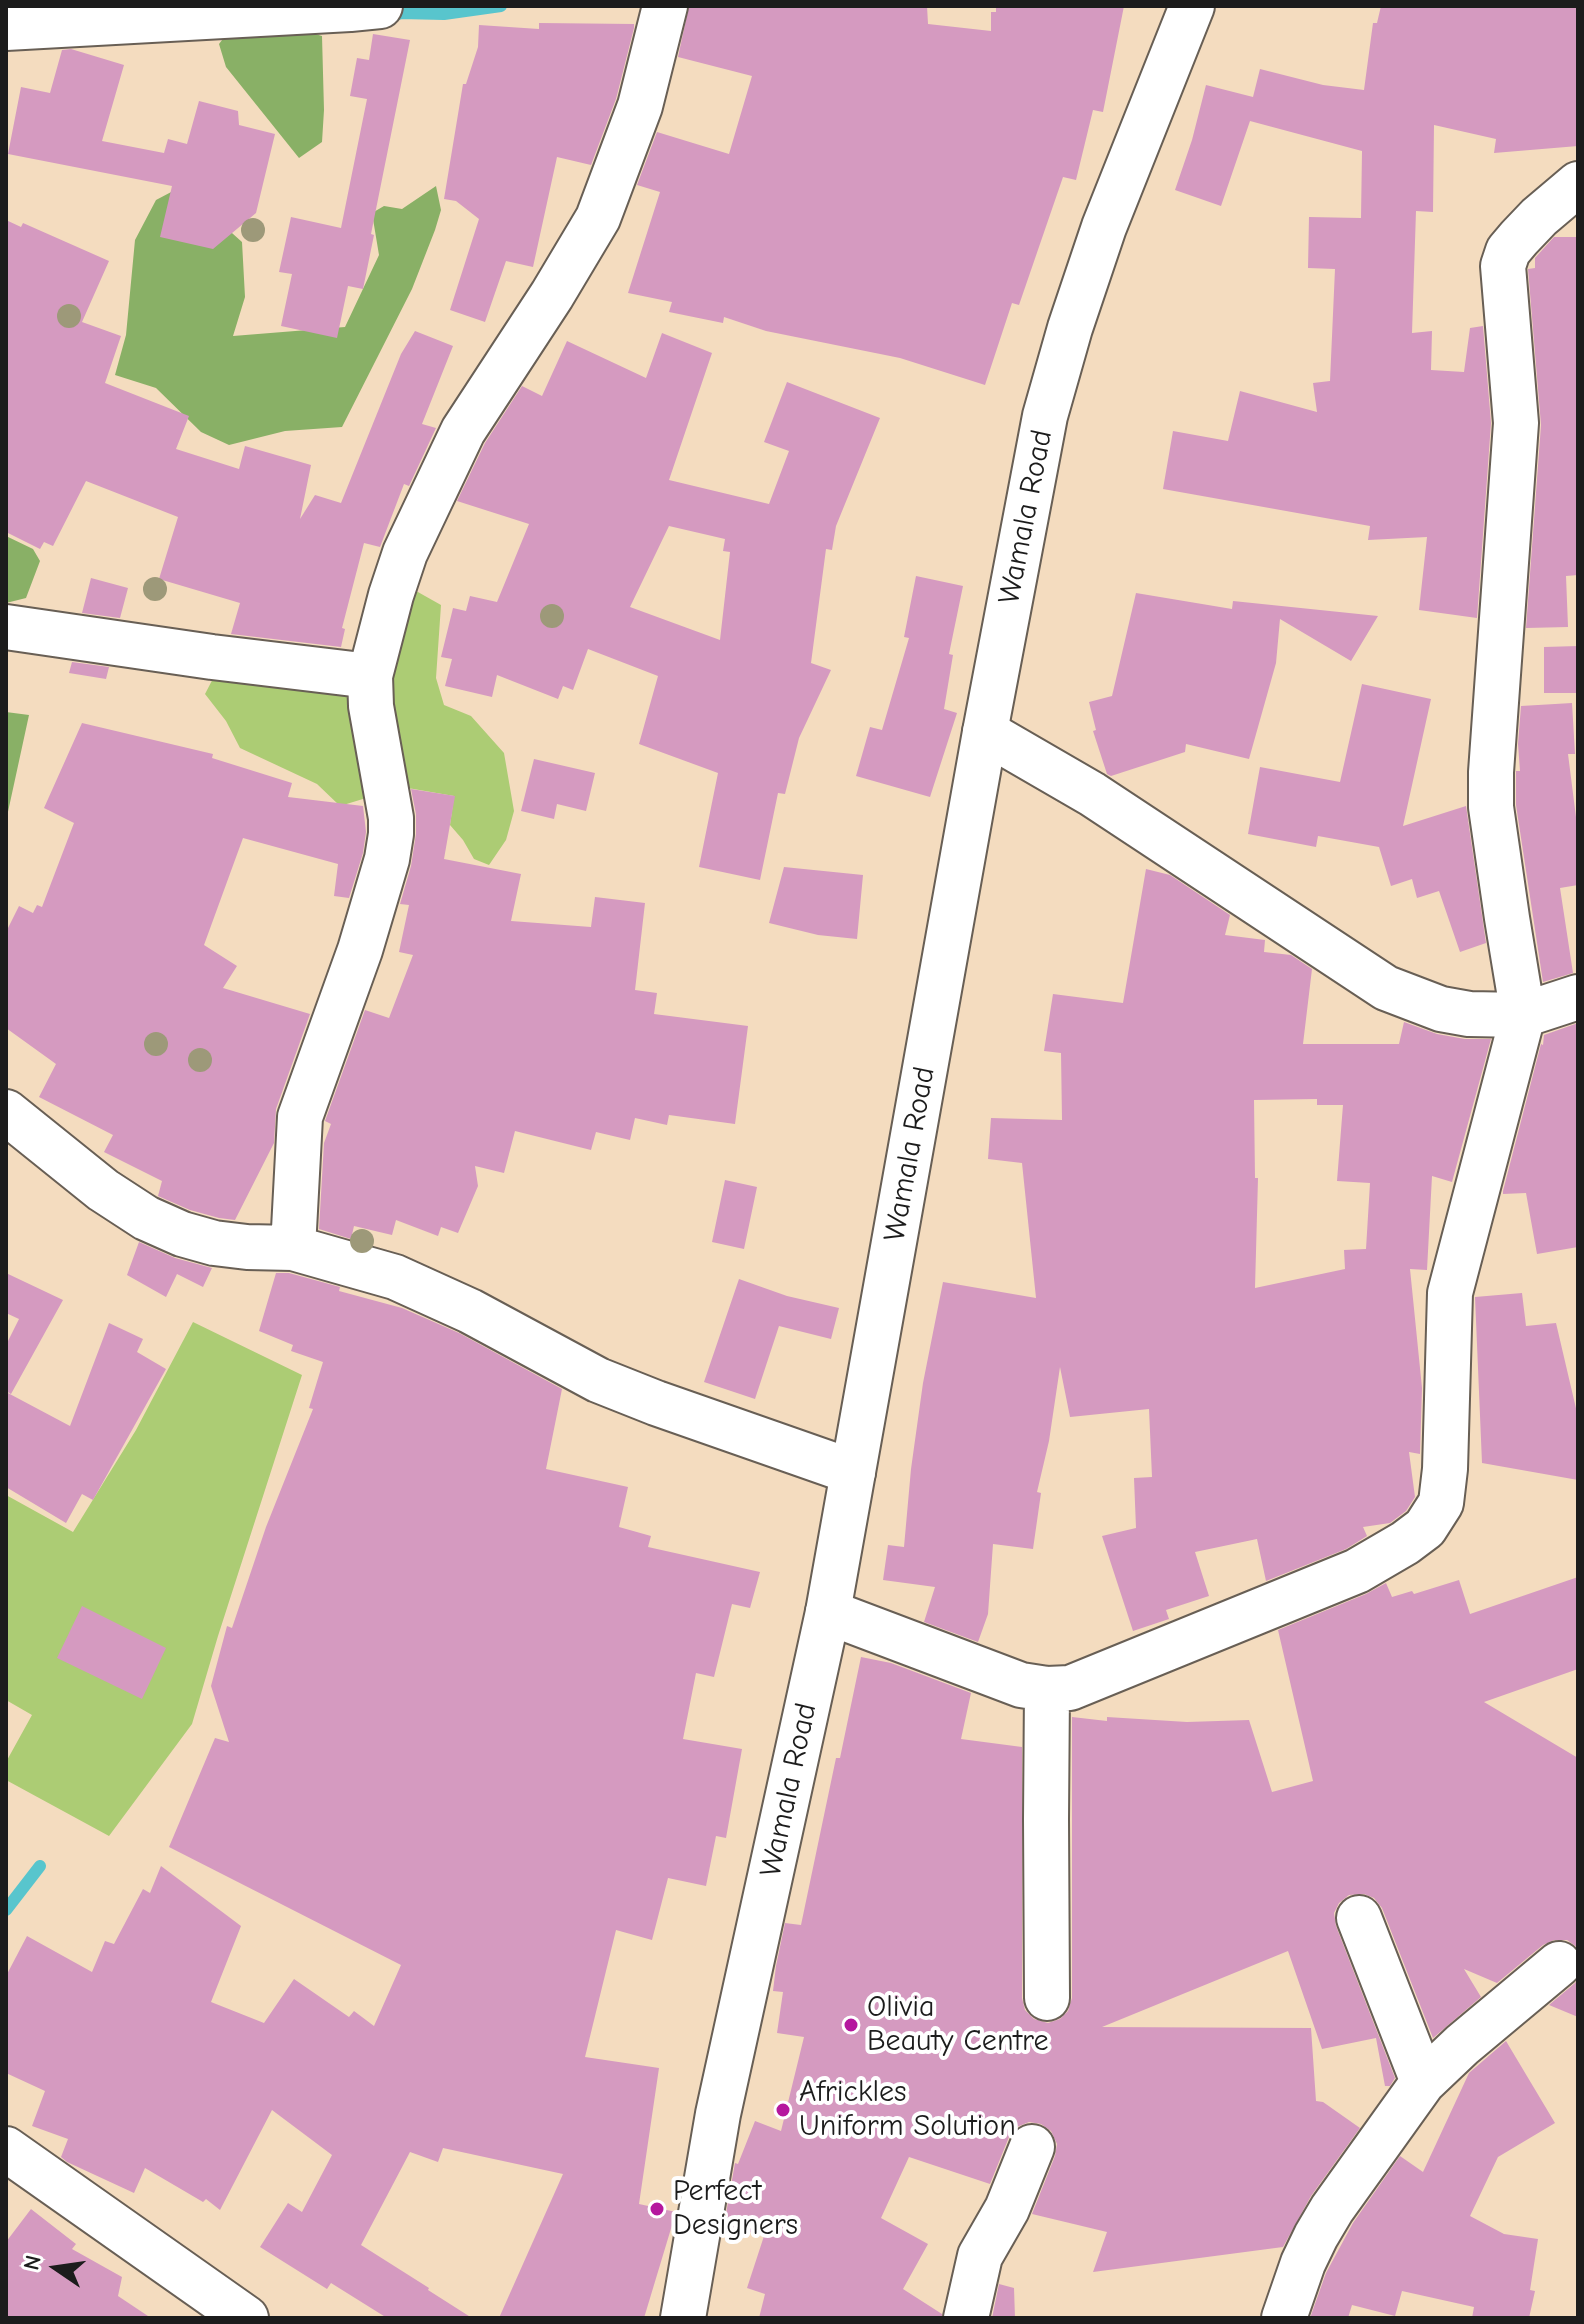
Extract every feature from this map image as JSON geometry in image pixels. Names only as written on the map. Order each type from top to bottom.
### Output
[{"type":"street","points":[[6,28],[214,11],[380,6]]},
{"type":"street","points":[[293,1248],[300,1117],[360,950],[387,859],[391,834],[389,802],[371,706],[370,676],[391,595],[405,553],[463,431],[568,270],[598,218],[640,106],[665,6]]},
{"type":"street","name":"Wamala Road","points":[[683,2318],[718,2114],[828,1612],[985,732],[1045,416],[1070,328],[1115,198],[1192,6]]},
{"type":"street","points":[[828,1612],[1021,1685],[1047,1689],[1070,1688],[1357,1571],[1425,1528],[1441,1503],[1445,1469],[1450,1293],[1523,1015],[1491,807],[1516,423],[1503,266],[1508,251],[1519,238],[1578,184]]},
{"type":"street","points":[[6,627],[370,676]]},
{"type":"street","points":[[985,732],[1092,794],[1386,988],[1441,1009],[1469,1014],[1523,1015],[1578,997]]},
{"type":"street","points":[[6,1112],[103,1190],[146,1218],[182,1234],[214,1243],[293,1248],[395,1277],[470,1311],[598,1380],[853,1472]]},
{"type":"street","points":[[1047,1689],[1047,1998]]},
{"type":"street","points":[[1359,1918],[1423,2082]]},
{"type":"street","points":[[1284,2318],[1316,2236],[1423,2082],[1559,1964]]},
{"type":"street","points":[[966,2318],[980,2256],[1007,2209],[1032,2147]]},
{"type":"street","points":[[6,2149],[246,2318]]},
{"type":"green space","points":[[288,26],[322,36],[322,142],[299,158],[226,67],[219,44],[229,31]]},
{"type":"green space","points":[[436,186],[441,210],[412,289],[342,427],[285,431],[229,445],[201,432],[156,388],[115,375],[126,335],[135,240],[156,200],[175,190],[194,199],[242,242],[245,297],[233,336],[345,327],[379,255],[372,213],[384,206],[402,209]]},
{"type":"green space","points":[[6,536],[33,549],[40,561],[26,598],[6,603]]},
{"type":"green space","points":[[409,587],[441,605],[436,678],[444,705],[471,716],[504,753],[514,811],[506,840],[489,865],[474,859],[450,825],[454,796],[402,787],[340,806],[317,784],[240,748],[226,721],[205,694],[218,669],[337,686],[372,723]]},
{"type":"green space","points":[[6,712],[29,715],[6,821]]},
{"type":"green space","points":[[193,1322],[302,1375],[192,1724],[109,1836],[6,1780],[6,1762],[32,1715],[6,1700],[6,1495],[73,1532],[136,1430]]},
{"type":"building","points":[[689,6],[927,6],[928,24],[991,31],[991,12],[996,12],[996,6],[1124,6],[1103,112],[1093,110],[1076,180],[1063,177],[1019,305],[1012,303],[985,385],[900,358],[766,331],[724,317],[723,323],[669,312],[672,302],[628,293],[660,192],[637,185],[657,132],[729,154],[752,76],[678,57]]},
{"type":"building","points":[[1381,6],[1578,6],[1578,146],[1494,153],[1496,139],[1434,125],[1433,212],[1416,211],[1412,333],[1432,331],[1431,370],[1464,372],[1470,328],[1483,326],[1491,423],[1477,618],[1419,610],[1427,537],[1368,540],[1370,526],[1163,489],[1173,431],[1228,441],[1240,391],[1317,412],[1313,383],[1330,381],[1335,269],[1308,268],[1309,217],[1361,218],[1362,151],[1250,121],[1221,206],[1175,190],[1206,85],[1253,97],[1260,69],[1323,85],[1364,90],[1373,23],[1377,23]]},
{"type":"building","points":[[539,23],[634,24],[634,28],[616,99],[591,165],[557,157],[533,267],[506,261],[485,322],[450,310],[479,219],[456,201],[444,199],[463,84],[466,84],[478,47],[479,25],[539,29]]},
{"type":"building","points":[[373,34],[410,40],[363,289],[348,286],[337,338],[281,326],[292,274],[279,272],[291,217],[341,228],[367,99],[350,96],[357,58],[369,60]]},
{"type":"building","points":[[71,49],[124,65],[102,141],[164,153],[168,139],[187,144],[199,101],[238,111],[239,125],[275,134],[256,213],[213,249],[160,237],[172,186],[8,154],[21,87],[50,93],[62,50]]},
{"type":"building","points":[[6,220],[21,227],[23,223],[109,261],[82,322],[121,336],[105,383],[189,416],[176,449],[239,469],[245,446],[311,465],[300,519],[315,495],[341,503],[401,354],[415,331],[453,346],[422,424],[436,428],[409,486],[404,484],[380,547],[364,543],[342,628],[345,629],[341,647],[231,634],[240,603],[159,579],[178,517],[86,481],[53,546],[44,542],[40,549],[6,532]]},
{"type":"building","points":[[1554,237],[1578,237],[1578,575],[1566,576],[1568,627],[1526,628],[1541,425],[1528,269],[1535,268],[1535,258]]},
{"type":"building","points":[[662,333],[712,353],[669,480],[769,504],[789,451],[764,442],[787,382],[880,418],[836,526],[832,550],[826,549],[811,663],[831,670],[799,738],[785,794],[778,793],[760,880],[699,867],[718,773],[639,744],[658,676],[588,649],[573,690],[563,686],[558,699],[497,675],[492,697],[445,686],[452,659],[441,657],[453,608],[466,611],[470,596],[497,602],[529,524],[457,501],[485,443],[522,386],[542,396],[567,341],[646,378]],"holes":[[[669,526],[725,539],[723,551],[730,552],[720,640],[630,607]]]},
{"type":"building","points":[[916,576],[963,586],[949,654],[953,655],[944,709],[957,713],[930,797],[856,776],[870,727],[882,730],[909,638],[904,637]]},
{"type":"building","points":[[91,578],[128,588],[120,618],[82,613]]},
{"type":"building","points":[[1136,593],[1232,609],[1233,601],[1378,616],[1351,661],[1280,619],[1276,663],[1249,759],[1186,744],[1185,752],[1111,776],[1107,774],[1093,731],[1096,730],[1089,702],[1112,696]]},
{"type":"building","points":[[1578,646],[1578,693],[1544,693],[1544,647]]},
{"type":"building","points":[[72,662],[109,667],[106,679],[69,673]]},
{"type":"building","points":[[1362,684],[1431,699],[1403,826],[1466,806],[1486,943],[1460,952],[1439,891],[1417,898],[1412,879],[1391,886],[1379,847],[1318,836],[1316,847],[1248,834],[1260,767],[1340,782]]},
{"type":"building","points":[[1572,703],[1575,754],[1568,754],[1578,833],[1578,885],[1560,888],[1573,973],[1543,982],[1516,805],[1521,706]]},
{"type":"building","points":[[82,723],[213,754],[212,758],[292,783],[288,797],[363,806],[366,832],[363,853],[349,898],[334,896],[338,864],[243,838],[204,945],[237,966],[223,988],[310,1014],[276,1109],[274,1143],[235,1220],[190,1210],[158,1196],[162,1181],[104,1152],[113,1135],[39,1097],[56,1064],[6,1028],[6,932],[19,906],[33,913],[37,905],[42,907],[74,823],[44,808]]},
{"type":"building","points":[[534,759],[595,773],[586,811],[557,804],[554,819],[521,811]]},
{"type":"building","points":[[411,789],[455,796],[444,859],[521,874],[511,921],[591,927],[595,897],[645,903],[635,990],[657,993],[654,1014],[748,1026],[735,1124],[669,1115],[667,1125],[635,1118],[630,1140],[596,1132],[591,1150],[515,1131],[504,1173],[475,1166],[478,1186],[458,1233],[441,1227],[438,1236],[396,1220],[392,1235],[354,1226],[351,1239],[319,1229],[324,1143],[331,1124],[325,1121],[365,1010],[389,1018],[413,955],[399,952],[409,905],[400,904],[416,834]]},
{"type":"building","points":[[784,867],[863,875],[857,939],[818,935],[769,923]]},
{"type":"building","points":[[1146,869],[1170,875],[1230,915],[1225,935],[1265,940],[1264,952],[1291,955],[1312,969],[1303,1044],[1399,1044],[1404,1022],[1437,1034],[1491,1039],[1452,1182],[1432,1176],[1427,1270],[1410,1269],[1422,1388],[1420,1454],[1409,1452],[1415,1497],[1406,1511],[1390,1523],[1363,1527],[1367,1536],[1346,1549],[1266,1581],[1257,1539],[1195,1552],[1209,1596],[1166,1610],[1169,1619],[1133,1631],[1102,1536],[1136,1528],[1134,1478],[1152,1477],[1149,1409],[1070,1417],[1060,1367],[1049,1441],[1037,1492],[1041,1493],[1033,1549],[993,1544],[988,1614],[978,1642],[924,1622],[935,1587],[883,1580],[888,1545],[904,1547],[923,1383],[943,1282],[1036,1298],[1022,1163],[988,1159],[991,1118],[1062,1120],[1061,1053],[1044,1051],[1053,994],[1123,1003]],"holes":[[[1317,1099],[1317,1105],[1343,1105],[1337,1181],[1370,1183],[1366,1249],[1344,1250],[1345,1269],[1255,1288],[1258,1178],[1255,1178],[1254,1100]]]},
{"type":"building","points":[[1578,1023],[1578,1247],[1537,1254],[1526,1193],[1503,1194],[1503,1191],[1544,1035]]},
{"type":"building","points":[[725,1180],[757,1187],[744,1249],[712,1242]]},
{"type":"building","points":[[139,1242],[175,1258],[212,1268],[203,1287],[177,1274],[166,1297],[127,1275]]},
{"type":"building","points":[[6,1273],[63,1300],[11,1394],[6,1391],[6,1345],[19,1319],[6,1313]]},
{"type":"building","points":[[276,1273],[289,1273],[340,1287],[339,1291],[402,1308],[459,1333],[562,1389],[546,1469],[628,1487],[619,1527],[651,1536],[648,1547],[760,1572],[750,1608],[732,1604],[714,1677],[696,1673],[683,1739],[742,1749],[726,1838],[716,1836],[706,1886],[668,1878],[652,1940],[616,1930],[585,2057],[659,2068],[639,2204],[676,2212],[644,2318],[499,2318],[563,2174],[443,2148],[438,2162],[410,2152],[361,2245],[472,2318],[387,2318],[331,2283],[327,2289],[260,2247],[288,2203],[302,2212],[332,2155],[272,2110],[220,2210],[206,2199],[203,2202],[145,2168],[134,2193],[67,2162],[61,2157],[68,2139],[32,2126],[45,2091],[6,2073],[6,1976],[27,1936],[92,1972],[105,1941],[114,1944],[143,1889],[150,1893],[161,1866],[241,1926],[211,2002],[264,2023],[294,1979],[349,2017],[354,2011],[374,2026],[401,1965],[169,1847],[215,1738],[229,1742],[211,1686],[227,1626],[232,1628],[266,1527],[313,1409],[309,1408],[323,1362],[291,1351],[293,1345],[259,1331]]},
{"type":"building","points":[[739,1279],[787,1296],[839,1308],[831,1339],[779,1326],[755,1399],[704,1382]]},
{"type":"building","points":[[1522,1293],[1526,1326],[1556,1323],[1578,1417],[1578,1480],[1482,1463],[1475,1297]]},
{"type":"building","points":[[109,1323],[143,1339],[137,1352],[166,1369],[93,1500],[82,1494],[66,1523],[6,1487],[6,1392],[70,1426]]},
{"type":"building","points":[[1578,1577],[1578,1669],[1484,1702],[1578,1758],[1578,1948],[1567,1940],[1554,1940],[1543,1945],[1497,1983],[1464,1969],[1481,1997],[1433,2038],[1382,1908],[1374,1898],[1364,1894],[1349,1895],[1339,1903],[1334,1913],[1336,1926],[1395,2078],[1390,2086],[1385,2086],[1376,2038],[1322,2049],[1288,1951],[1102,2027],[1311,2028],[1316,2101],[1323,2102],[1360,2128],[1311,2196],[1283,2247],[1093,2272],[1107,2232],[1032,2214],[1057,2144],[1051,2131],[1041,2124],[1029,2122],[1017,2127],[1009,2137],[990,2184],[909,2157],[881,2218],[928,2244],[903,2289],[942,2314],[942,2318],[759,2318],[765,2294],[747,2288],[764,2236],[724,2225],[735,2163],[738,2164],[755,2121],[781,2131],[804,2037],[777,2033],[783,1992],[773,1991],[776,1966],[785,1923],[801,1925],[861,1657],[891,1663],[971,1693],[961,1739],[1022,1747],[1022,1998],[1025,2010],[1034,2019],[1048,2023],[1060,2019],[1068,2011],[1072,1998],[1072,1717],[1107,1721],[1107,1717],[1187,1722],[1249,1720],[1272,1792],[1313,1781],[1278,1630],[1386,1583],[1392,1597],[1412,1591],[1414,1594],[1459,1580],[1470,1614]]},
{"type":"building","points":[[82,1606],[166,1648],[142,1699],[57,1658]]},
{"type":"building","points":[[1578,1979],[1578,2017],[1549,2005],[1575,1983]]},
{"type":"building","points":[[1506,2041],[1555,2123],[1498,2157],[1470,2216],[1504,2234],[1538,2239],[1530,2290],[1535,2291],[1529,2318],[1472,2318],[1474,2307],[1402,2291],[1395,2316],[1352,2305],[1348,2318],[1310,2318],[1326,2273],[1353,2223],[1400,2156],[1423,2172],[1469,2073]]},
{"type":"building","points":[[31,2209],[76,2244],[72,2249],[122,2277],[118,2296],[151,2318],[6,2318],[6,2242]]},
{"type":"building","points":[[999,2284],[1014,2288],[1015,2318],[992,2318]]},
{"type":"waterway","points":[[386,19],[401,13],[444,14],[501,6]]},
{"type":"waterway","points":[[6,1910],[40,1866]]},
{"type":"place","name":"Olivia Beauty Centre","points":[[851,2025]]},
{"type":"place","name":"Africkles Uniform Solution","points":[[783,2110]]},
{"type":"place","name":"Perfect Designers","points":[[657,2209]]}]
